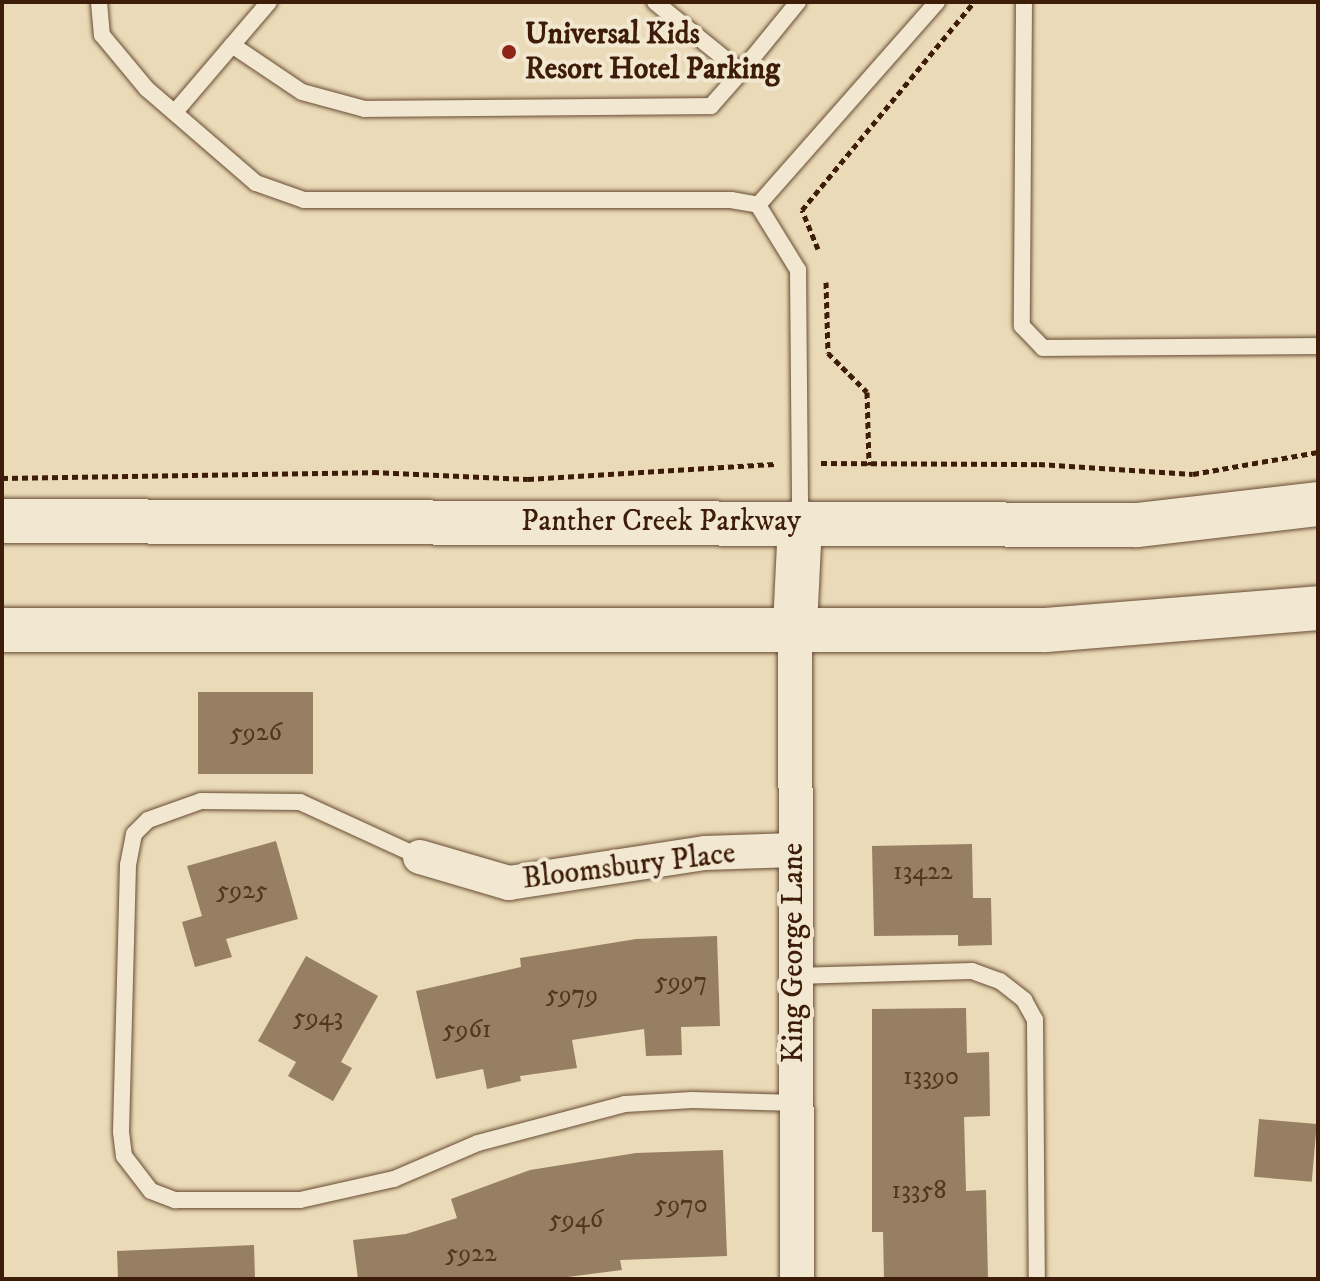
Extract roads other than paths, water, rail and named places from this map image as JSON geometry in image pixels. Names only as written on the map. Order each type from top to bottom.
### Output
[{"type":"main road","name":"Panther Creek Parkway","points":[[2,521],[1137,525],[1318,504]]},
{"type":"main road","points":[[795,626],[800,522]]},
{"type":"main road","points":[[2,630],[795,626],[1046,630],[1318,608]]},
{"type":"street","name":"King George Lane","points":[[795,626],[797,1279]]},
{"type":"street","name":"Bloomsbury Place","points":[[420,857],[509,883],[705,853],[794,850]]},
{"type":"lane","points":[[99,2],[102,35],[147,89],[256,183],[304,200],[699,200],[758,205]]},
{"type":"lane","points":[[175,112],[269,2]]},
{"type":"lane","points":[[655,2],[741,72]]},
{"type":"lane","points":[[232,45],[302,92],[365,109],[711,106],[798,2]]},
{"type":"lane","points":[[758,205],[937,2]]},
{"type":"lane","points":[[1024,2],[1022,326],[1043,348],[1318,346]]},
{"type":"lane","points":[[758,205],[798,270],[800,522]]},
{"type":"lane","points":[[420,857],[300,802],[201,801],[148,820],[134,834],[128,865],[121,1132],[124,1156],[151,1191],[175,1200],[300,1200],[394,1179],[478,1143],[625,1104],[692,1100],[796,1103]]},
{"type":"lane","points":[[794,976],[972,971],[1000,981],[1024,1000],[1035,1020],[1037,1279]]},
{"type":"place","name":"Universal Kids Resort Hotel Parking","points":[[509,52]]}]
